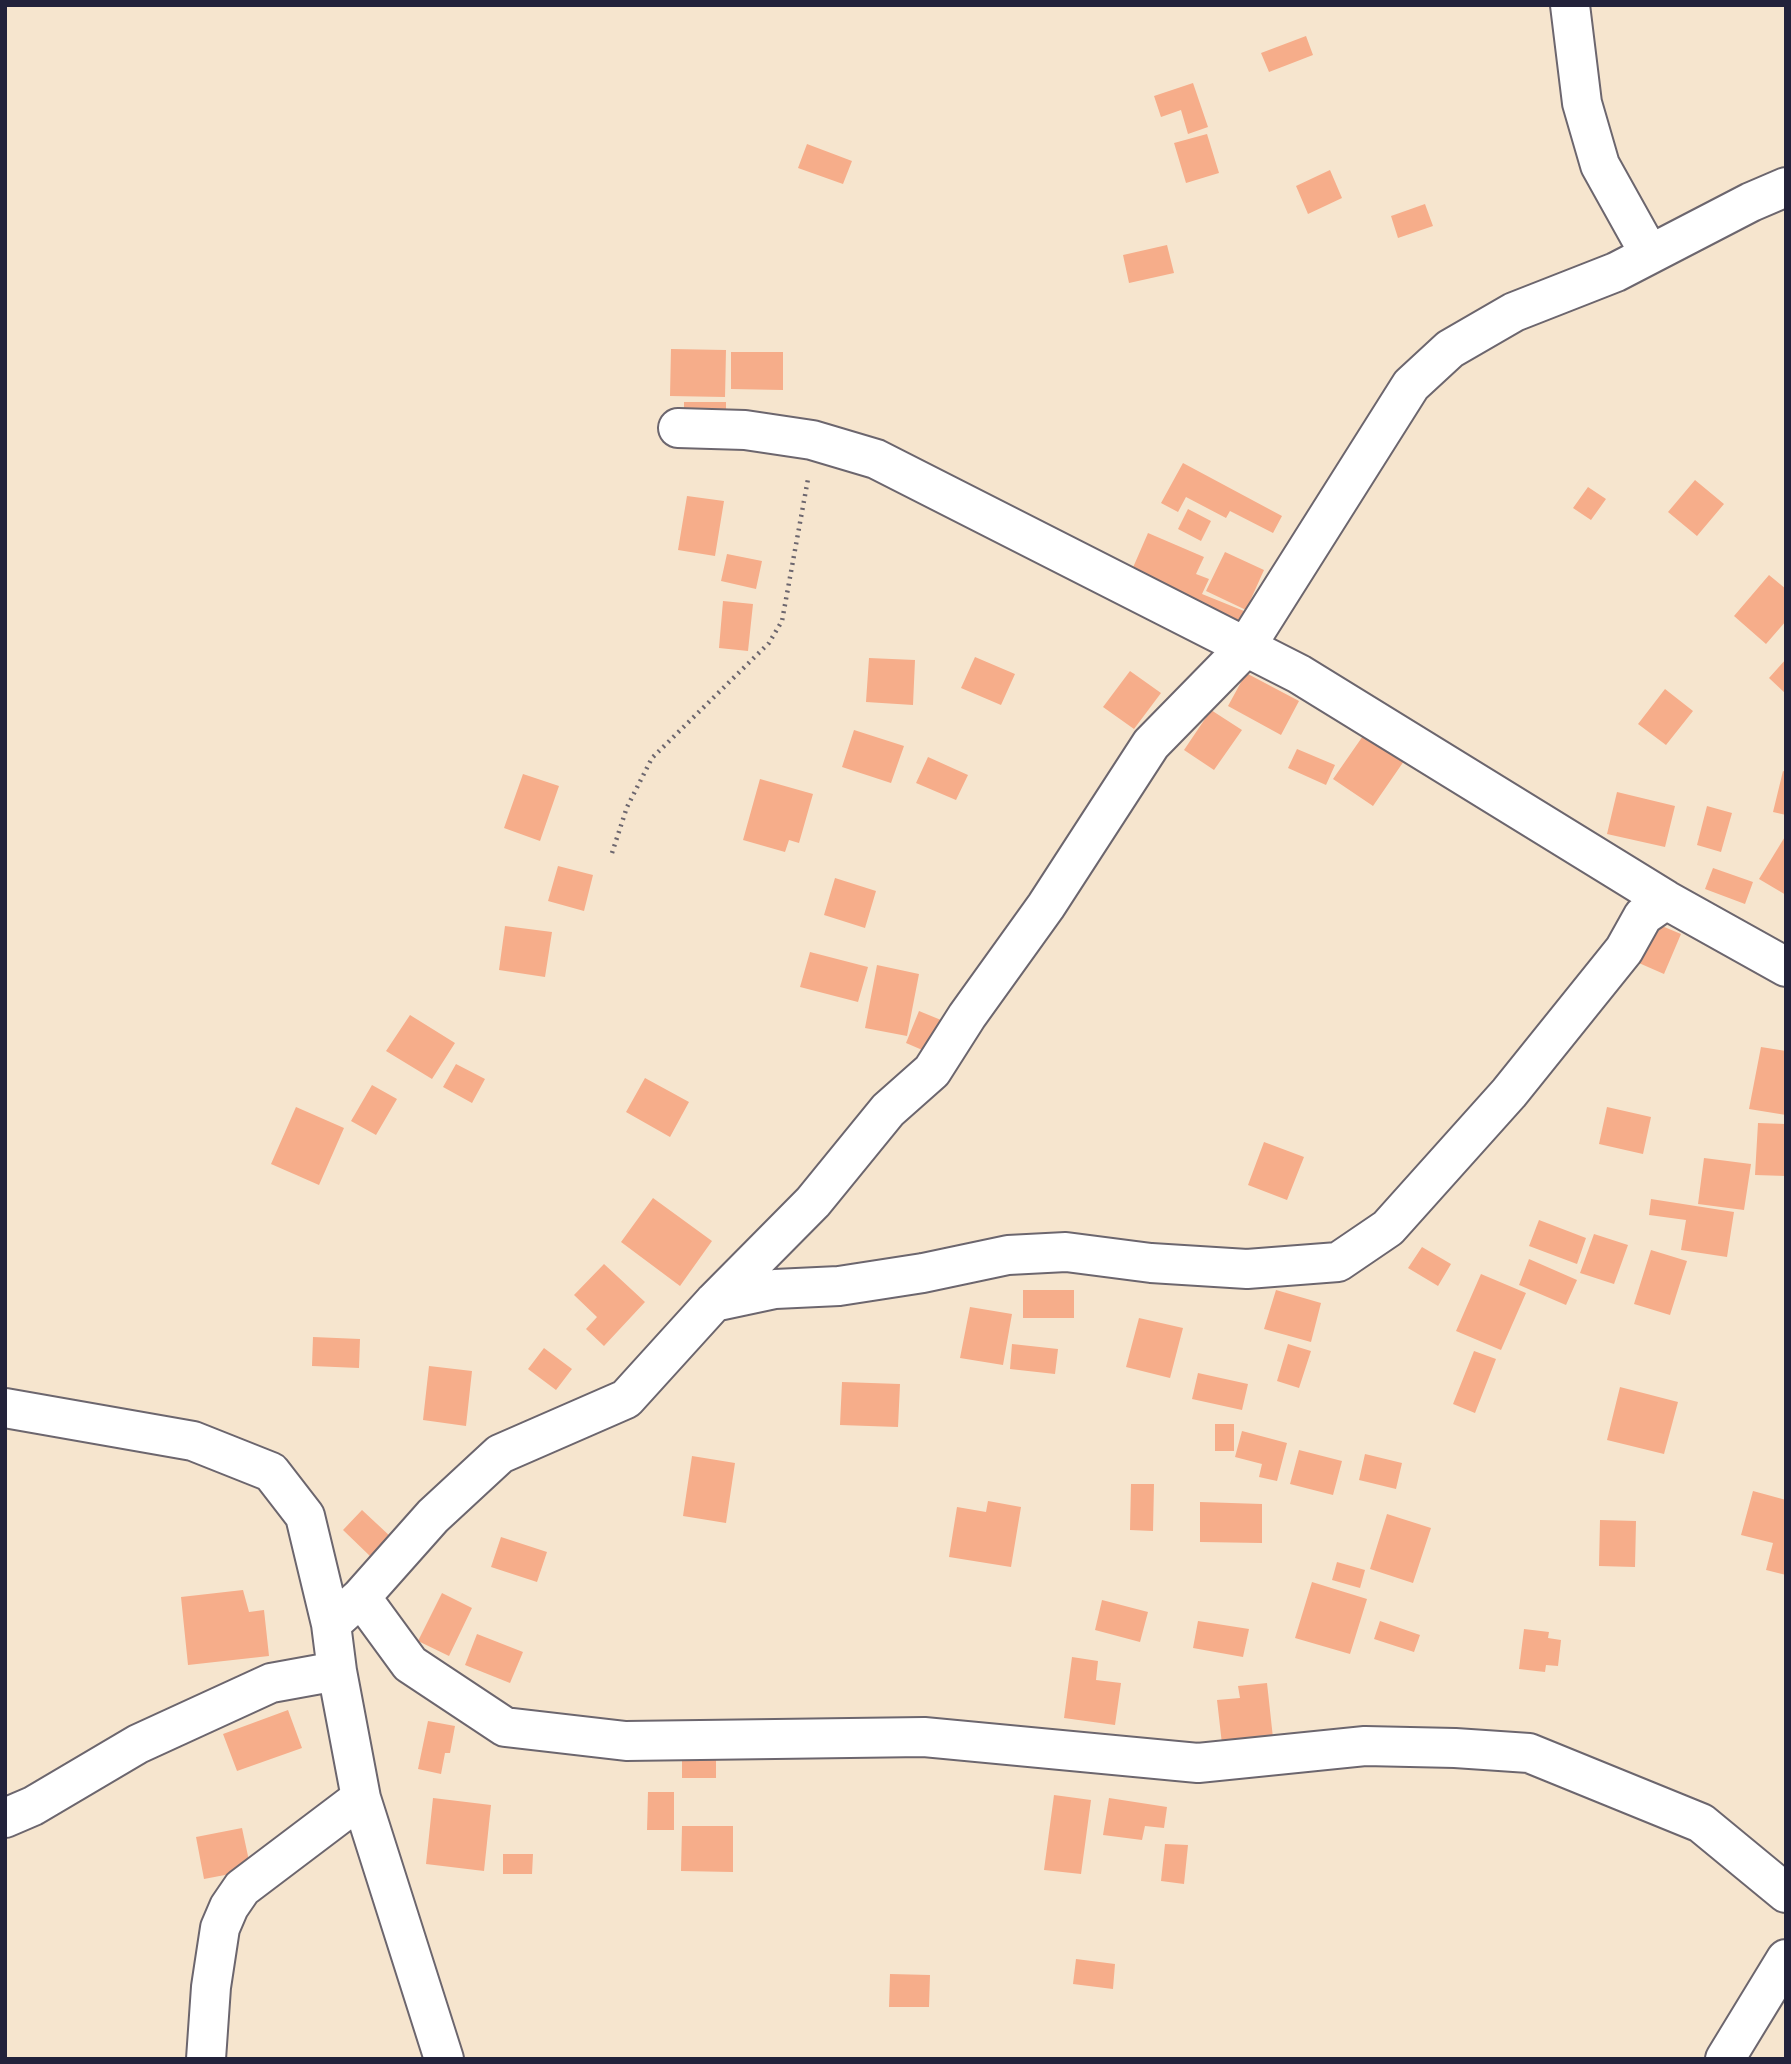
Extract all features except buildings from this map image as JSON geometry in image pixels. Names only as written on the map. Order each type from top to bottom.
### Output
[{"type":"street","points":[[1570,5],[1582,103],[1600,165],[1649,253]]},
{"type":"street","points":[[331,1624],[361,1597],[433,1516],[500,1454],[626,1399],[714,1301],[813,1202],[888,1110],[932,1071],[1046,906],[1151,744],[1245,648],[1411,385],[1450,349],[1514,312],[1616,272],[1649,253],[1786,187]]},
{"type":"street","points":[[678,428],[745,430],[812,440],[876,459],[1299,674],[1666,900],[1786,967]]},
{"type":"street","points":[[714,1301],[775,1289],[839,1286],[923,1273],[1008,1255],[1066,1252],[1151,1263],[1247,1269],[1338,1262],[1388,1228],[1509,1093],[1624,950],[1643,916],[1666,900]]},
{"type":"street","points":[[5,1408],[193,1441],[271,1472],[305,1516],[331,1624],[360,1798],[444,2059]]},
{"type":"street","points":[[361,1597],[410,1664],[505,1727],[626,1741],[924,1737],[1198,1763],[1365,1746],[1529,1753],[1701,1823],[1786,1893]]},
{"type":"street","points":[[5,1818],[33,1806],[138,1744],[271,1682],[337,1671]]},
{"type":"street","points":[[206,2059],[211,1987],[220,1928],[229,1907],[242,1888],[360,1798]]},
{"type":"street","points":[[1725,2059],[1786,1959]]},
{"type":"path","points":[[612,853],[627,807],[652,758],[769,643],[782,621],[806,497],[812,440]]}]
